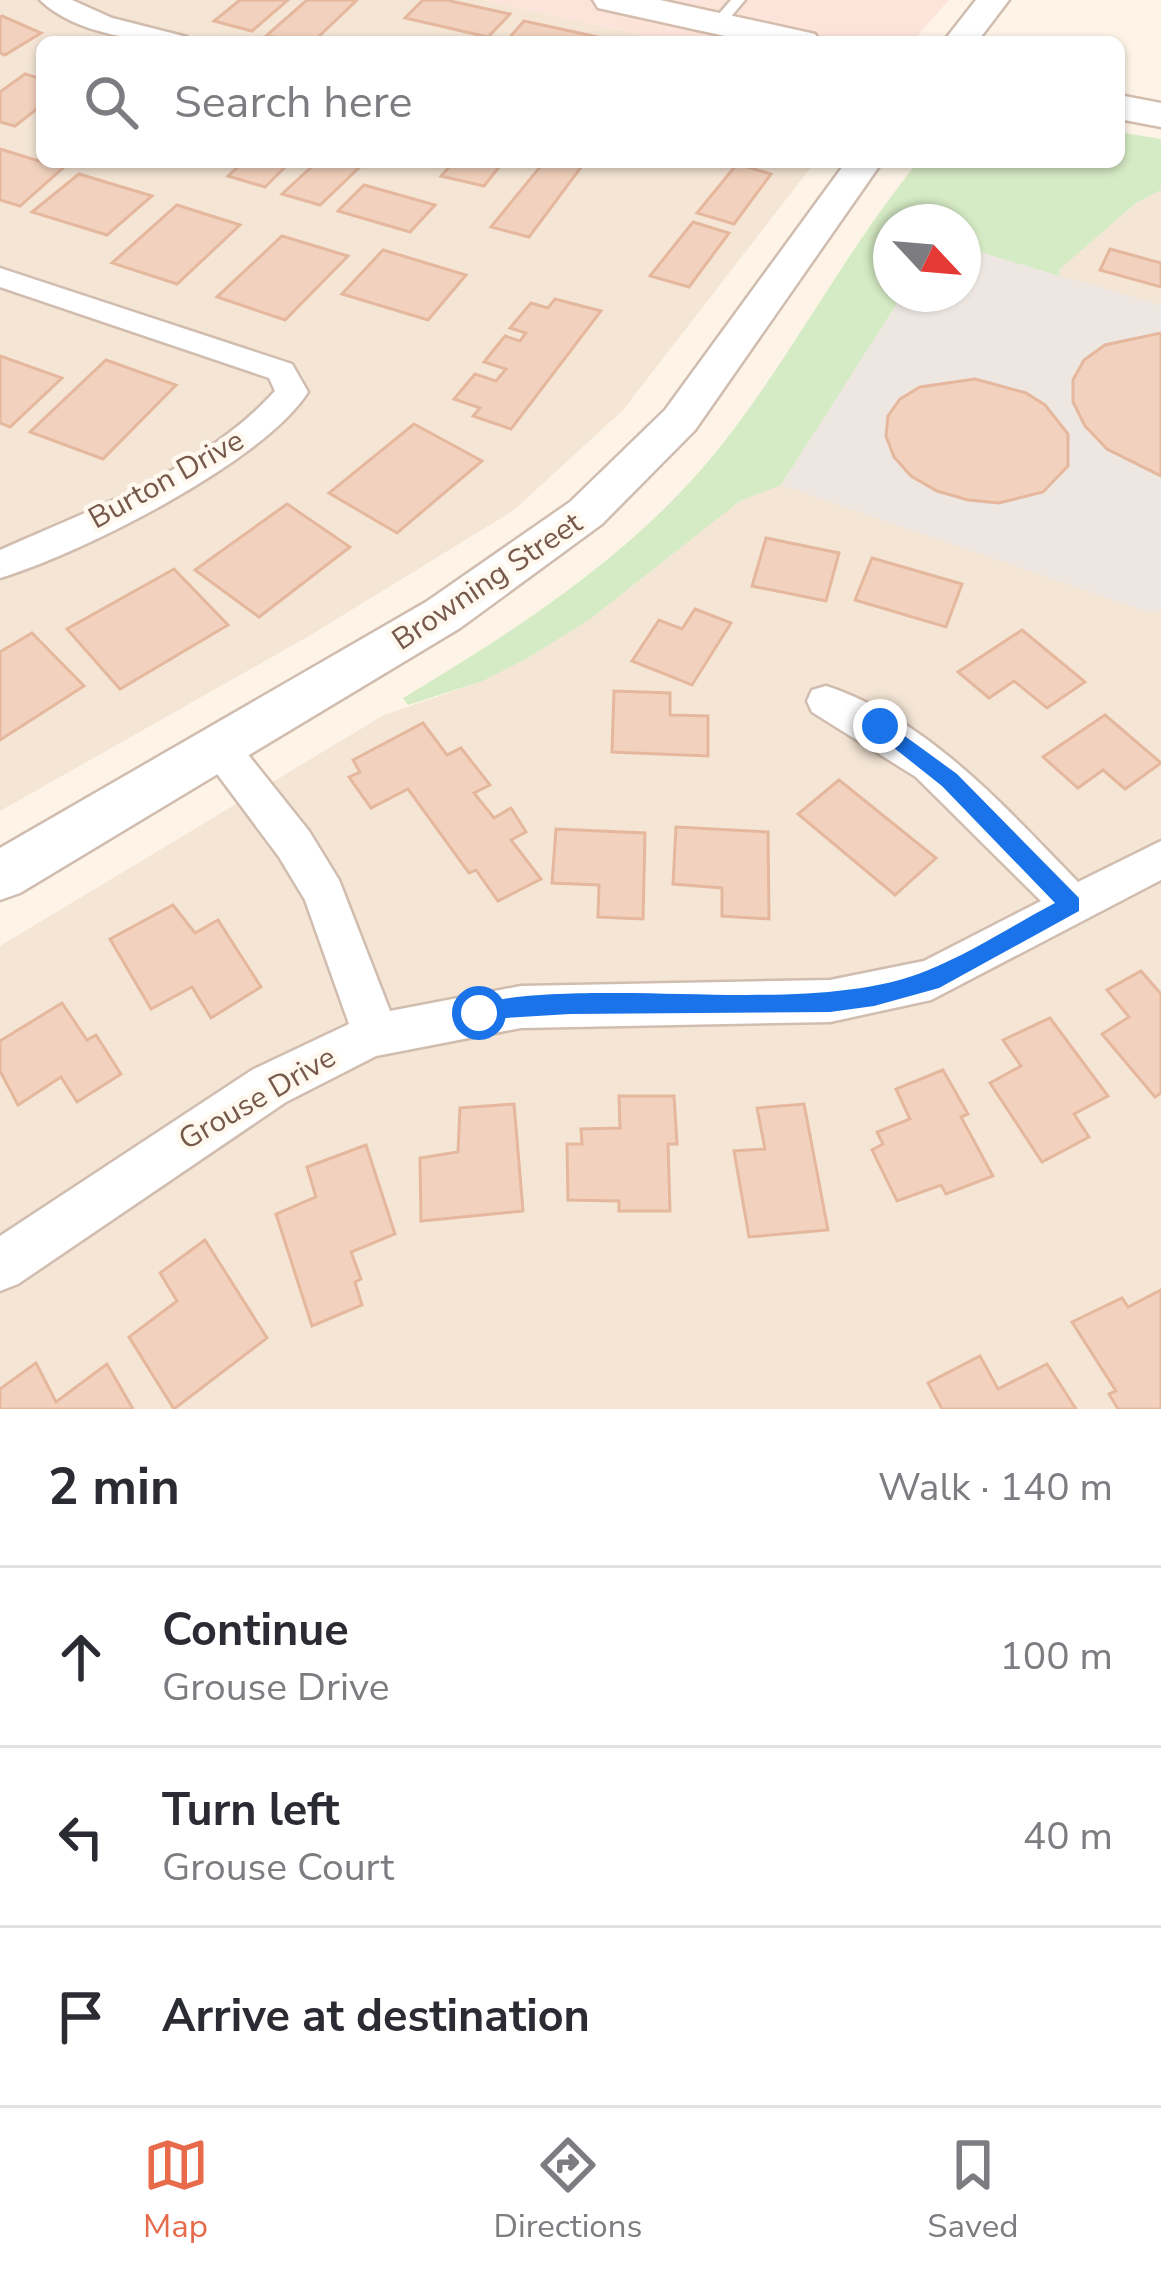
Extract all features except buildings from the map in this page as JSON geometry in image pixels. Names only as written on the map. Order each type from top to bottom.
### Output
[{"type":"main road","points":[[611,0],[728,12],[787,36]]},
{"type":"main road","points":[[1125,108],[1161,115]]},
{"type":"street","points":[[52,0],[103,23],[154,36]]},
{"type":"street","points":[[965,36],[993,0]]},
{"type":"street","name":"Browning Street","points":[[0,876],[518,566],[635,470],[680,421],[861,168]]},
{"type":"street","name":"Burton Drive","points":[[0,277],[281,371],[292,392],[266,421],[191,470],[0,565]]},
{"type":"street","points":[[826,701],[880,726],[929,761],[1072,905]]},
{"type":"street","points":[[220,748],[294,844],[324,893],[376,1035]]},
{"type":"street","name":"Grouse Drive","points":[[0,1266],[269,1086],[328,1053],[376,1035],[521,1007],[830,1001],[874,996],[931,980],[1161,860]]},
{"type":"shaded area","points":[[0,0],[483,0],[646,36],[36,36],[36,168],[810,168],[623,410],[514,510],[309,636],[0,811]]},
{"type":"shaded area","points":[[483,0],[949,0],[917,36],[646,36]]},
{"type":"shaded area","points":[[1161,190],[1161,305],[1060,276],[1059,270],[1136,203]]},
{"type":"shaded area","points":[[981,252],[1161,305],[1161,609],[1151,613],[781,485],[892,312],[981,312]]},
{"type":"shaded area","points":[[781,485],[1151,613],[1161,609],[1161,1409],[0,1409],[0,946],[384,715],[483,681],[526,659],[589,620],[740,501]]},
{"type":"green space","points":[[1125,133],[1161,139],[1161,190],[1136,203],[1059,270],[1060,276],[981,252],[981,204],[886,204],[914,168],[1125,168]]},
{"type":"green space","points":[[873,222],[873,312],[892,312],[781,485],[740,501],[589,620],[526,659],[483,681],[408,705],[403,698],[534,615],[616,552],[691,481],[749,408]]},
{"type":"route","points":[[479,1013],[570,1004],[830,1001],[874,996],[931,980],[1072,905],[950,780],[880,726]]}]
